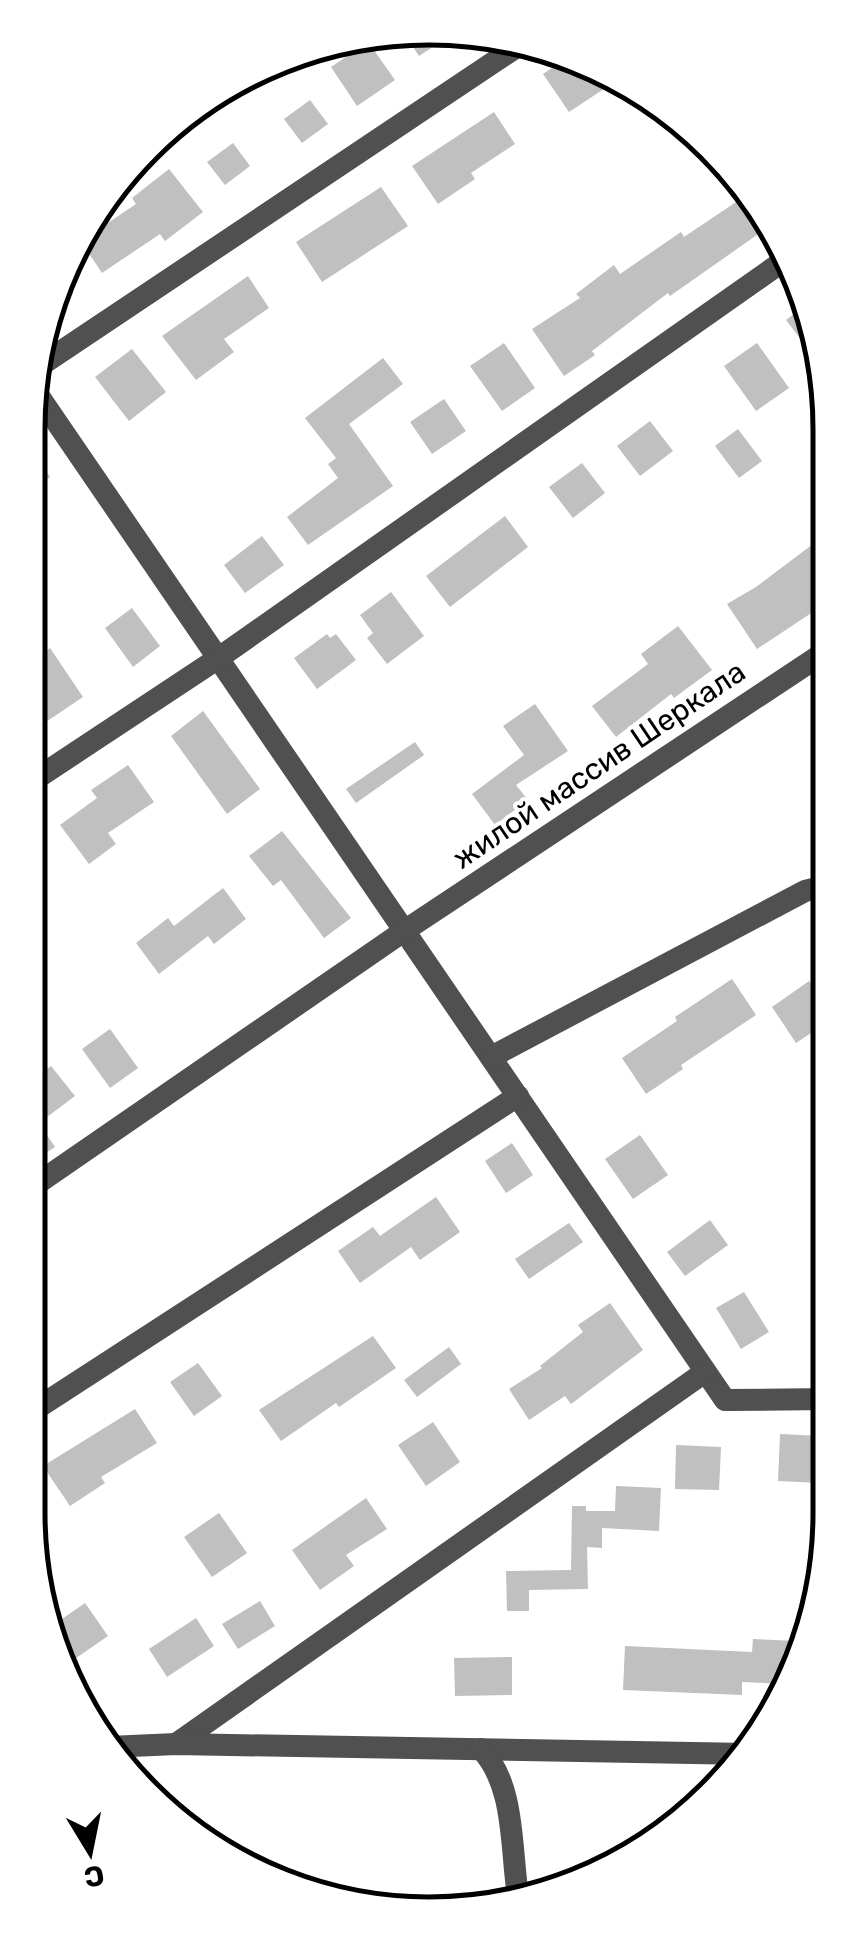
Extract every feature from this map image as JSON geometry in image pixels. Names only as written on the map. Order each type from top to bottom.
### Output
[{"type":"street","points":[[51,359],[508,53]]},
{"type":"street","points":[[45,773],[220,657],[776,266]]},
{"type":"street","points":[[46,407],[725,1400],[813,1399]]},
{"type":"street","name":"жилой массив Шеркала","points":[[45,1178],[404,930],[813,660]]},
{"type":"street","points":[[491,1056],[813,889]]},
{"type":"street","points":[[45,1403],[518,1096]]},
{"type":"street","points":[[176,1744],[705,1372]]},
{"type":"street","points":[[124,1746],[728,1754]]},
{"type":"street","points":[[482,1749],[493,1762],[505,1794],[517,1887]]},
{"type":"building","points":[[435,45],[419,56],[412,46]]},
{"type":"building","points":[[373,49],[395,80],[357,106],[331,67],[353,52]]},
{"type":"building","points":[[555,66],[605,88],[569,112],[543,74]]},
{"type":"building","points":[[310,100],[328,124],[302,143],[284,119]]},
{"type":"building","points":[[494,112],[515,144],[471,173],[475,179],[438,204],[412,166]]},
{"type":"building","points":[[233,143],[250,166],[225,185],[207,162]]},
{"type":"building","points":[[169,169],[203,212],[165,241],[160,234],[102,273],[88,252],[103,226],[136,204],[132,198]]},
{"type":"building","points":[[381,187],[408,226],[322,282],[296,242]]},
{"type":"building","points":[[738,201],[759,233],[670,296],[668,293],[564,376],[532,329],[580,298],[576,294],[614,265],[620,274],[681,232],[684,237]]},
{"type":"building","points":[[248,276],[269,308],[224,339],[234,352],[196,380],[162,336]]},
{"type":"building","points":[[795,313],[803,342],[786,320]]},
{"type":"building","points":[[504,343],[535,388],[502,411],[470,366]]},
{"type":"building","points":[[757,343],[789,388],[756,411],[724,366]]},
{"type":"building","points":[[132,349],[166,392],[129,421],[95,377]]},
{"type":"building","points":[[383,358],[403,384],[349,424],[393,486],[308,545],[287,517],[338,478],[328,464],[336,458],[305,418]]},
{"type":"building","points":[[444,399],[466,431],[432,454],[410,422]]},
{"type":"building","points":[[650,421],[673,451],[640,476],[617,446]]},
{"type":"building","points":[[738,429],[762,461],[739,478],[715,446]]},
{"type":"building","points":[[582,463],[605,493],[573,518],[549,487]]},
{"type":"building","points":[[505,516],[528,547],[450,607],[426,576]]},
{"type":"building","points":[[262,536],[284,565],[245,593],[224,565]]},
{"type":"building","points":[[813,544],[813,612],[757,649],[727,604]]},
{"type":"building","points":[[391,592],[424,636],[387,664],[367,638],[373,633],[360,615]]},
{"type":"building","points":[[132,608],[160,646],[133,667],[105,628]]},
{"type":"building","points":[[678,626],[712,670],[674,698],[671,694],[616,737],[592,706],[648,664],[641,654]]},
{"type":"building","points":[[327,634],[330,638],[336,634],[356,660],[317,689],[294,658]]},
{"type":"building","points":[[50,648],[83,697],[45,723],[45,651]]},
{"type":"building","points":[[535,704],[568,751],[516,785],[528,800],[495,825],[472,794],[524,755],[503,726]]},
{"type":"building","points":[[203,711],[260,789],[227,814],[171,736]]},
{"type":"building","points":[[415,742],[424,755],[356,803],[346,789]]},
{"type":"building","points":[[128,765],[154,802],[108,833],[116,844],[89,864],[60,825],[97,798],[91,790]]},
{"type":"building","points":[[282,831],[351,918],[324,938],[281,880],[273,886],[249,856]]},
{"type":"building","points":[[223,888],[246,919],[214,944],[208,936],[159,974],[136,943],[168,918],[174,926]]},
{"type":"building","points":[[732,979],[756,1015],[681,1065],[683,1069],[646,1094],[622,1058]]},
{"type":"building","points":[[809,981],[813,987],[813,1032],[796,1043],[772,1007]]},
{"type":"building","points":[[110,1029],[138,1068],[110,1088],[82,1049]]},
{"type":"building","points":[[51,1066],[75,1096],[45,1118],[45,1071]]},
{"type":"building","points":[[45,1132],[55,1147],[45,1154]]},
{"type":"building","points":[[640,1135],[668,1175],[633,1199],[605,1159]]},
{"type":"building","points":[[512,1143],[533,1175],[506,1193],[485,1161]]},
{"type":"building","points":[[436,1197],[460,1232],[420,1260],[411,1247],[360,1283],[338,1251],[373,1227],[380,1236]]},
{"type":"building","points":[[710,1220],[728,1245],[685,1276],[667,1252]]},
{"type":"building","points":[[569,1223],[583,1242],[529,1279],[515,1259]]},
{"type":"building","points":[[744,1292],[769,1332],[741,1349],[716,1308]]},
{"type":"building","points":[[610,1303],[643,1350],[571,1404],[565,1396],[529,1420],[509,1389],[542,1368],[583,1332],[578,1325]]},
{"type":"building","points":[[373,1336],[396,1368],[281,1441],[259,1410]]},
{"type":"building","points":[[449,1347],[461,1364],[417,1397],[404,1380]]},
{"type":"building","points":[[198,1363],[222,1396],[194,1416],[170,1382]]},
{"type":"building","points":[[135,1409],[157,1443],[101,1477],[105,1483],[70,1506],[45,1465]]},
{"type":"building","points":[[433,1422],[460,1462],[426,1486],[398,1445]]},
{"type":"building","points":[[780,1434],[813,1436],[813,1483],[778,1481]]},
{"type":"building","points":[[676,1445],[721,1447],[719,1490],[675,1489]]},
{"type":"building","points":[[616,1486],[661,1488],[659,1531],[602,1528],[602,1548],[587,1547],[588,1589],[529,1590],[529,1611],[507,1611],[506,1571],[571,1570],[572,1506],[586,1506],[586,1511],[615,1511]]},
{"type":"building","points":[[366,1498],[387,1529],[346,1555],[354,1566],[320,1590],[292,1550]]},
{"type":"building","points":[[219,1513],[247,1553],[212,1577],[184,1537]]},
{"type":"building","points":[[260,1601],[275,1626],[238,1649],[222,1624]]},
{"type":"building","points":[[85,1603],[108,1636],[74,1660],[60,1620]]},
{"type":"building","points":[[196,1618],[214,1646],[167,1677],[149,1649]]},
{"type":"building","points":[[753,1639],[791,1641],[773,1683],[742,1682],[742,1695],[623,1690],[625,1646],[752,1652]]},
{"type":"building","points":[[512,1657],[512,1695],[455,1696],[454,1658]]}]
